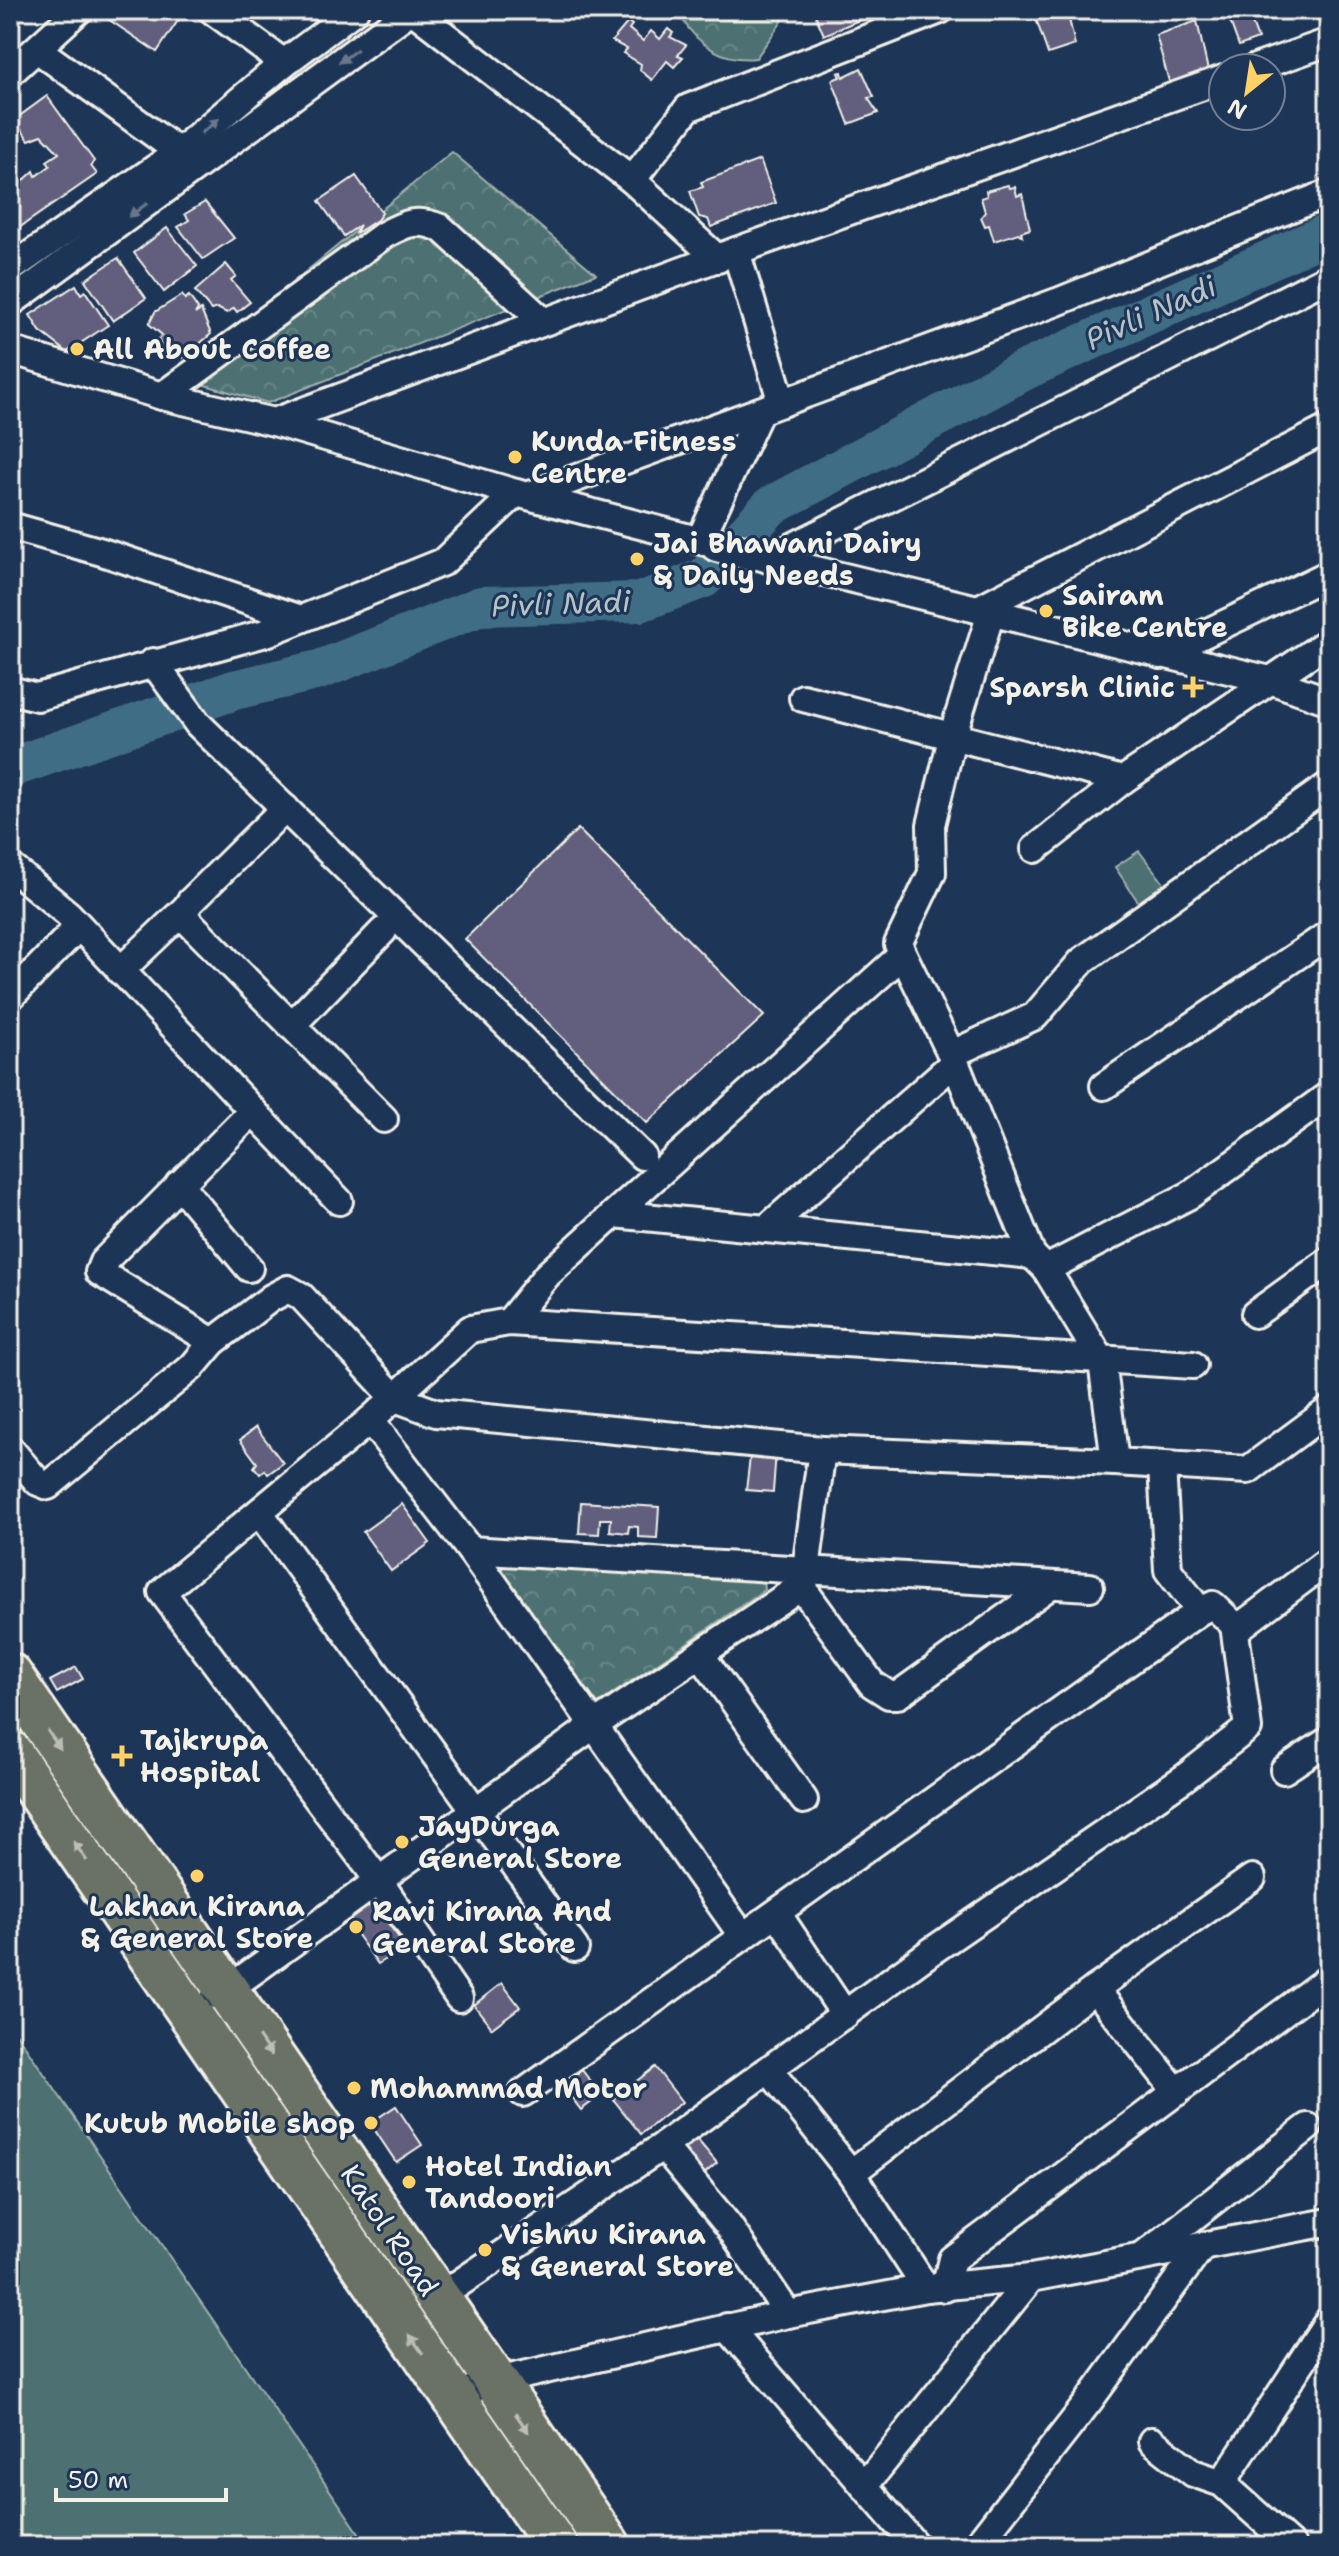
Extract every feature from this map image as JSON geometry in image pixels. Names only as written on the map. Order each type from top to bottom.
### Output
[{"type":"main road","name":"Katol Road","points":[[10,1675],[493,2382],[609,2546]]},
{"type":"main road","name":"Katol Road","points":[[10,1752],[556,2546]]},
{"type":"street","points":[[10,73],[79,10]]},
{"type":"street","points":[[212,10],[284,63]]},
{"type":"street","points":[[10,269],[179,152],[284,63],[355,10]]},
{"type":"street","points":[[10,303],[411,10],[727,255],[771,407],[709,542]]},
{"type":"street","points":[[632,180],[688,108],[940,10]]},
{"type":"street","points":[[1287,57],[1329,42]]},
{"type":"street","points":[[37,49],[179,152]]},
{"type":"street","points":[[274,422],[543,321],[1207,85]]},
{"type":"street","points":[[10,711],[37,697],[153,662],[269,632],[443,562],[523,494],[1057,302],[1329,193]]},
{"type":"street","points":[[162,396],[384,235],[410,221],[424,221],[441,228],[543,321]]},
{"type":"street","points":[[760,556],[1329,277]]},
{"type":"street","points":[[10,350],[162,396],[274,422],[523,494],[760,556],[1270,680],[1329,701]]},
{"type":"street","points":[[1115,1462],[1102,1361],[1039,1262],[954,1058],[902,955],[900,936],[933,863],[931,825],[984,611],[1329,428]]},
{"type":"street","points":[[10,526],[102,552],[301,619]]},
{"type":"street","points":[[1160,655],[1329,574]]},
{"type":"street","points":[[1035,849],[1123,780],[1329,641]]},
{"type":"street","points":[[153,662],[198,724],[642,1156]]},
{"type":"street","points":[[10,690],[37,697]]},
{"type":"street","points":[[803,698],[1123,780]]},
{"type":"street","points":[[766,1229],[954,1058],[1035,1016],[1094,952],[1329,785]]},
{"type":"street","points":[[120,971],[285,808]]},
{"type":"street","points":[[10,866],[79,926],[339,1201]]},
{"type":"street","points":[[184,910],[184,921],[384,1119]]},
{"type":"street","points":[[10,997],[79,926]]},
{"type":"street","points":[[291,1026],[383,931]]},
{"type":"street","points":[[1104,1086],[1329,934]]},
{"type":"street","points":[[509,1322],[547,1275],[902,955]]},
{"type":"street","points":[[614,1214],[1039,1262],[1190,1195],[1329,1095]]},
{"type":"street","points":[[213,1342],[99,1272],[103,1262],[253,1111]]},
{"type":"street","points":[[179,1184],[249,1268]]},
{"type":"street","points":[[1255,1314],[1329,1261]]},
{"type":"street","points":[[10,1449],[38,1482],[48,1486],[192,1367],[213,1342],[271,1298],[288,1289],[301,1296],[395,1398],[436,1413],[822,1450],[1248,1470],[1329,1410]]},
{"type":"street","points":[[459,1998],[379,1881],[162,1592],[370,1420],[470,1329],[509,1322],[1193,1365]]},
{"type":"street","points":[[370,1420],[470,1550],[742,1935]]},
{"type":"street","points":[[822,1450],[804,1578],[806,1593],[872,1684],[889,1695],[898,1695],[1051,1585]]},
{"type":"street","points":[[1162,1466],[1168,1570],[1200,1611]]},
{"type":"street","points":[[259,1512],[575,1948]]},
{"type":"street","points":[[470,1550],[804,1578],[1090,1587]]},
{"type":"street","points":[[1234,1625],[1247,1623],[1329,1560]]},
{"type":"street","points":[[185,2006],[227,1990],[804,1578]]},
{"type":"street","points":[[436,2299],[663,2146],[1184,1778],[1248,1728],[1234,1625],[1213,1605],[1200,1611],[523,2093]]},
{"type":"street","points":[[700,1654],[804,1800]]},
{"type":"street","points":[[1284,1770],[1329,1740]]},
{"type":"street","points":[[851,2173],[1095,1989],[1252,1878]]},
{"type":"street","points":[[777,1913],[845,2015]]},
{"type":"street","points":[[936,2288],[952,2259],[1329,1978]]},
{"type":"street","points":[[1095,1989],[1177,2092]]},
{"type":"street","points":[[769,2070],[851,2173],[936,2288]]},
{"type":"street","points":[[1139,2259],[1308,2127]]},
{"type":"street","points":[[663,2146],[728,2225],[788,2314]]},
{"type":"street","points":[[453,2396],[493,2382],[788,2314],[936,2288],[1031,2278],[1200,2249],[1329,2222]]},
{"type":"street","points":[[976,2546],[1089,2401],[1200,2249]]},
{"type":"street","points":[[864,2486],[1031,2278]]},
{"type":"street","points":[[1222,2483],[1329,2320]]},
{"type":"street","points":[[727,2327],[916,2546]]},
{"type":"street","points":[[1152,2441],[1193,2473],[1222,2483],[1292,2546]]},
{"type":"green space","points":[[688,10],[790,10],[756,58],[744,59],[723,55],[696,37],[682,19]]},
{"type":"green space","points":[[452,152],[596,274],[268,403],[177,377]]},
{"type":"green space","points":[[1139,851],[1169,890],[1143,909],[1115,867]]},
{"type":"green space","points":[[506,1565],[751,1576],[763,1579],[764,1590],[598,1704],[499,1575]]},
{"type":"green space","points":[[10,2024],[368,2546],[10,2546]]},
{"type":"building","points":[[110,10],[165,10],[179,19],[157,52],[105,17]]},
{"type":"building","points":[[311,10],[330,10],[324,19]]},
{"type":"building","points":[[813,10],[877,10],[878,12],[824,35]]},
{"type":"building","points":[[1033,10],[1067,10],[1075,45],[1048,54]]},
{"type":"building","points":[[1226,10],[1247,10],[1258,39],[1239,46]]},
{"type":"building","points":[[1197,21],[1207,76],[1170,85],[1156,35]]},
{"type":"building","points":[[628,22],[632,25],[629,29],[643,41],[651,31],[660,39],[668,29],[673,33],[670,37],[686,45],[678,55],[683,57],[674,67],[667,61],[652,80],[640,70],[641,64],[623,53],[627,49],[612,41]]},
{"type":"building","points":[[861,68],[874,97],[868,98],[878,113],[849,124],[832,80],[840,77],[838,73],[842,72],[843,77]]},
{"type":"building","points":[[47,96],[94,161],[91,166],[97,174],[10,234],[10,193],[34,171],[36,176],[50,166],[47,161],[59,153],[42,135],[29,140],[14,120]]},
{"type":"building","points":[[760,160],[776,203],[711,227],[708,219],[699,217],[690,191],[703,187],[701,182]]},
{"type":"building","points":[[356,176],[382,213],[377,220],[355,234],[360,225],[344,236],[319,201]]},
{"type":"building","points":[[1008,185],[1009,188],[1015,187],[1017,196],[1022,194],[1030,229],[1021,232],[1022,236],[1018,233],[994,241],[989,225],[985,226],[981,217],[985,212],[981,198],[987,196],[986,191]]},
{"type":"building","points":[[205,202],[234,238],[203,259],[178,227],[189,220],[185,214]]},
{"type":"building","points":[[167,228],[197,266],[164,292],[134,253]]},
{"type":"building","points":[[118,258],[146,298],[113,321],[85,280]]},
{"type":"building","points":[[226,264],[236,276],[231,280],[250,302],[237,312],[234,308],[227,313],[217,308],[211,310],[195,291]]},
{"type":"building","points":[[76,285],[81,294],[85,291],[108,325],[67,352],[40,331],[30,315]]},
{"type":"building","points":[[182,295],[185,299],[189,296],[198,309],[195,314],[201,310],[211,334],[183,358],[179,352],[170,358],[158,340],[162,335],[149,324],[155,312]]},
{"type":"building","points":[[578,829],[764,1016],[647,1123],[465,939]]},
{"type":"building","points":[[256,1427],[283,1463],[268,1474],[265,1470],[260,1474],[254,1467],[257,1463],[240,1440]]},
{"type":"building","points":[[751,1449],[776,1451],[773,1492],[746,1490]]},
{"type":"building","points":[[581,1502],[659,1507],[657,1538],[638,1537],[638,1527],[629,1526],[628,1533],[610,1531],[611,1519],[600,1519],[599,1534],[579,1533]]},
{"type":"building","points":[[402,1504],[430,1543],[391,1571],[363,1532]]},
{"type":"building","points":[[76,1667],[83,1679],[57,1693],[50,1681]]},
{"type":"building","points":[[372,1902],[405,1946],[378,1964],[346,1920]]},
{"type":"building","points":[[502,1983],[520,2007],[492,2028],[474,2005]]},
{"type":"building","points":[[655,2067],[682,2102],[641,2134],[613,2099]]},
{"type":"building","points":[[582,2070],[601,2095],[581,2110],[562,2085]]},
{"type":"building","points":[[396,2106],[422,2145],[396,2162],[370,2123]]},
{"type":"building","points":[[695,2137],[717,2163],[697,2180],[675,2155]]},
{"type":"waterway","name":"Pivli Nadi","points":[[10,768],[234,690],[319,670],[481,606],[640,602],[704,578],[771,506],[1025,370],[1329,233]]},
{"type":"place","name":"All About Coffee","points":[[77,349]]},
{"type":"place","name":"Kunda Fitness Centre","points":[[515,457]]},
{"type":"place","name":"Jai Bhawani Dairy & Daily Needs","points":[[637,559]]},
{"type":"place","name":"Sairam Bike Centre","points":[[1046,611]]},
{"type":"place","name":"Sparsh Clinic","points":[[1193,687]]},
{"type":"place","name":"Tajkrupa Hospital","points":[[122,1756]]},
{"type":"place","name":"JayDurga General Store","points":[[402,1842]]},
{"type":"place","name":"Lakhan Kirana & General Store","points":[[197,1876]]},
{"type":"place","name":"Ravi Kirana And General Store","points":[[356,1927]]},
{"type":"place","name":"Mohammad Motor","points":[[354,2088]]},
{"type":"place","name":"Kutub Mobile shop","points":[[371,2123]]},
{"type":"place","name":"Hotel Indian Tandoori","points":[[409,2182]]},
{"type":"place","name":"Vishnu Kirana & General Store","points":[[485,2250]]}]
